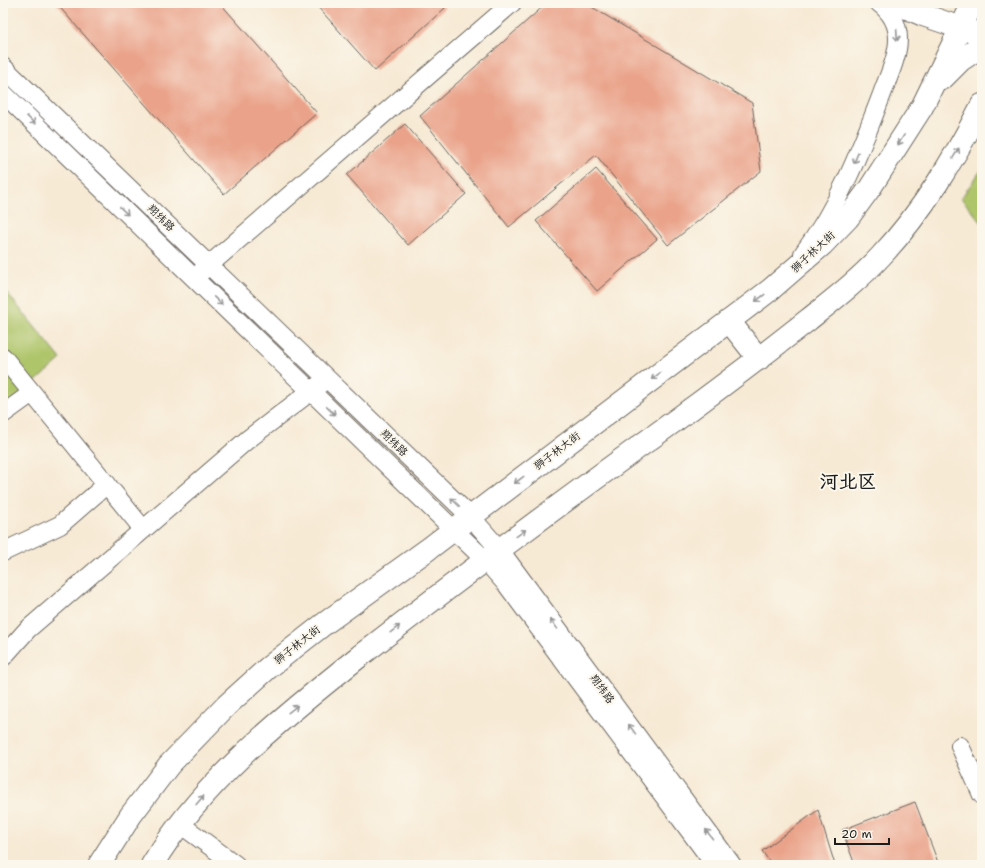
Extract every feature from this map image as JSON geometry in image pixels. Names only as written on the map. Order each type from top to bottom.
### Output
[{"type":"main road","points":[[895,3],[982,35]]},
{"type":"main road","name":"狮子林大街","points":[[99,865],[132,815],[169,765],[227,705],[268,668],[324,624],[427,550],[785,278],[822,246],[848,218],[922,107],[972,6]]},
{"type":"main road","points":[[922,107],[946,75],[961,60],[982,46]]},
{"type":"main road","points":[[152,865],[180,824],[205,794],[282,717],[446,588],[759,359],[857,280],[881,256],[921,210],[958,151],[982,105]]},
{"type":"main road","points":[[921,210],[943,194],[961,174],[982,138]]},
{"type":"main road","points":[[728,321],[759,359]]},
{"type":"street","points":[[194,278],[512,3]]},
{"type":"street","points":[[785,278],[815,238],[852,169],[894,62],[898,39],[896,20],[879,3]]},
{"type":"street","name":"翔纬路","points":[[3,67],[328,378],[492,554],[732,865]]},
{"type":"street","name":"翔纬路","points":[[3,93],[310,391],[462,523]]},
{"type":"street","points":[[3,357],[143,530]]},
{"type":"street","points":[[3,656],[27,630],[246,440],[328,378]]},
{"type":"street","points":[[3,414],[32,393]]},
{"type":"street","points":[[3,552],[60,525],[107,484]]},
{"type":"street","name":"翔纬路","points":[[492,554],[507,585],[715,865]]},
{"type":"street","points":[[960,746],[982,795]]},
{"type":"street","points":[[180,824],[236,865]]},
{"type":"green space","points":[[982,169],[982,223],[961,198]]},
{"type":"green space","points":[[3,288],[61,359],[3,410]]},
{"type":"building","points":[[56,3],[220,3],[317,113],[224,194]]},
{"type":"building","points":[[318,3],[440,3],[445,8],[375,71],[316,5]]},
{"type":"building","points":[[547,3],[585,3],[752,103],[761,171],[668,245],[596,155],[509,227],[420,116]]},
{"type":"building","points":[[405,124],[466,194],[408,245],[347,175]]},
{"type":"building","points":[[596,169],[657,239],[597,291],[536,221]]},
{"type":"building","points":[[915,802],[939,865],[855,865],[842,830]]},
{"type":"building","points":[[818,810],[835,865],[772,865],[762,851]]},
{"type":"district","name":"河北区","points":[[848,481]]}]
